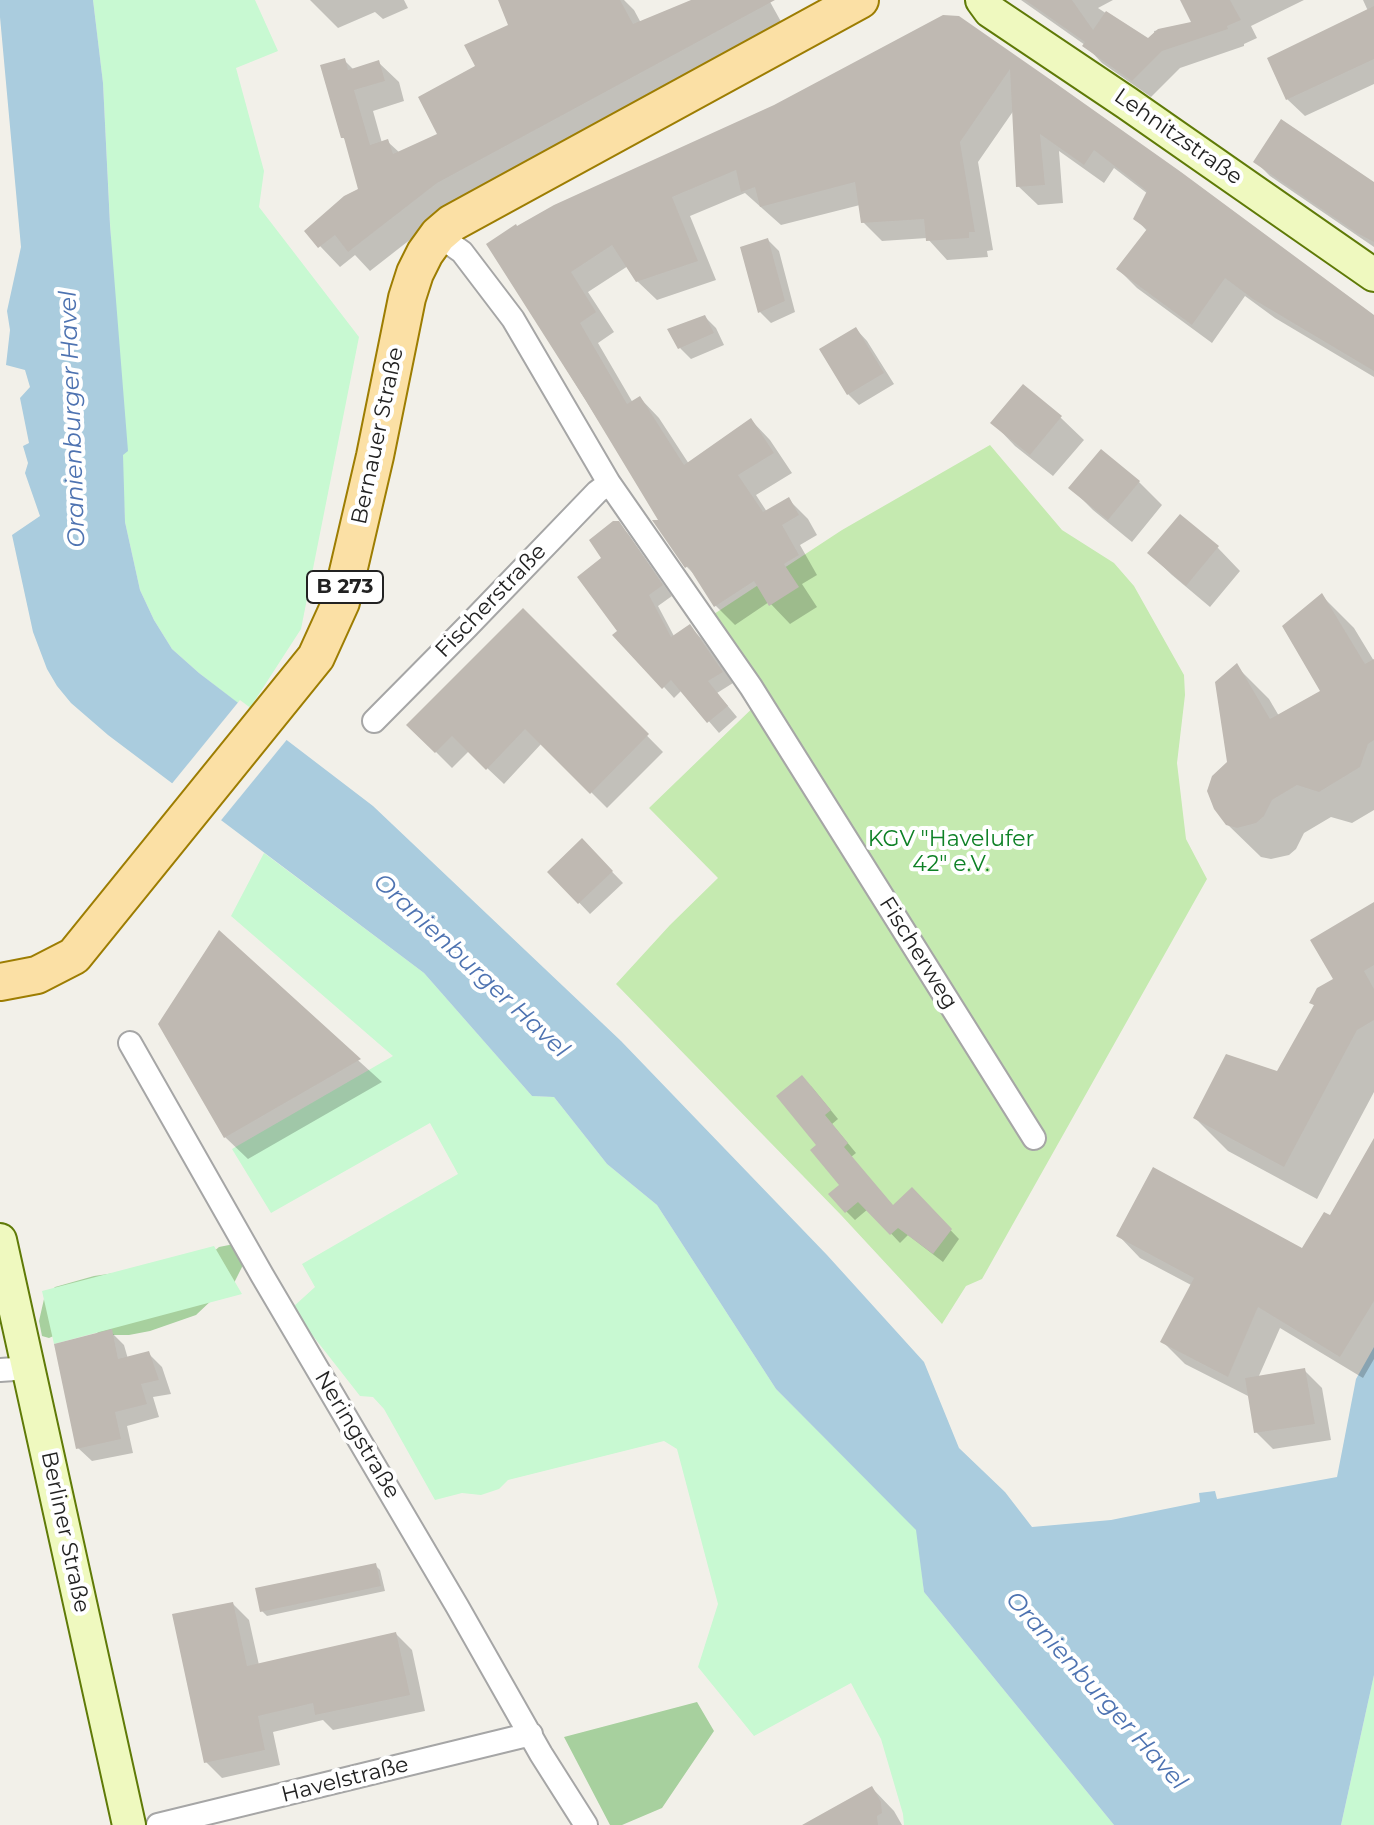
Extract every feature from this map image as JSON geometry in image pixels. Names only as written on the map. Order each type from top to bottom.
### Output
[{"type":"main road","name":"Bernauer Straße","points":[[0,982],[37,975],[74,956],[316,657],[341,602],[407,298],[420,263],[438,235],[452,223],[860,0]]},
{"type":"main road","name":"Lehnitzstraße","points":[[982,0],[990,11],[1374,275]]},
{"type":"main road","name":"Berliner Straße","points":[[0,1240],[14,1369],[129,1825]]},
{"type":"street","points":[[438,235],[462,252],[513,319],[609,483]]},
{"type":"street","name":"Fischerweg","points":[[609,483],[751,687],[1034,1138]]},
{"type":"street","name":"Fischerstraße","points":[[374,721],[609,483]]},
{"type":"street","name":"Neringstraße","points":[[130,1043],[262,1275],[586,1825]]},
{"type":"street","name":"Havelstraße","points":[[158,1825],[531,1734]]},
{"type":"green space","points":[[93,0],[255,0],[278,51],[236,68],[264,171],[259,207],[359,337],[301,629],[248,711],[172,649],[140,590],[125,522],[103,83]]},
{"type":"green space","name":"KGV \"Havelufer 42\" e.V.","points":[[990,445],[1062,530],[1114,563],[1134,586],[1184,675],[1185,695],[1177,763],[1186,839],[1207,879],[982,1279],[966,1286],[942,1324],[841,1215],[616,984],[718,878],[649,808],[765,696],[711,616],[842,530]]},
{"type":"green space","points":[[264,853],[424,973],[532,1096],[554,1097],[607,1164],[657,1205],[776,1389],[917,1530],[924,1592],[1114,1825],[904,1825],[881,1739],[851,1683],[754,1736],[698,1667],[718,1604],[677,1449],[664,1441],[508,1480],[499,1489],[481,1495],[462,1493],[435,1500],[384,1409],[373,1397],[360,1396],[313,1336],[301,1327],[293,1307],[315,1287],[302,1264],[458,1174],[430,1123],[271,1213],[232,1149],[393,1056],[231,916]]},
{"type":"green space","points":[[234,1244],[245,1261],[232,1287],[196,1315],[129,1335],[102,1335],[93,1330],[49,1338],[42,1336],[39,1321],[44,1299],[55,1287],[94,1276],[204,1260],[219,1247]]},
{"type":"green space","points":[[214,1246],[242,1294],[54,1344],[42,1291]]},
{"type":"green space","points":[[1374,1675],[1374,1825],[1341,1825]]},
{"type":"green space","points":[[697,1702],[714,1731],[662,1808],[622,1825],[610,1825],[564,1737]]},
{"type":"water","name":"Oranienburger Havel","points":[[0,0],[93,0],[103,83],[110,225],[128,451],[123,455],[125,522],[140,590],[172,649],[373,806],[621,1041],[827,1255],[924,1362],[959,1448],[1005,1492],[1032,1527],[1111,1520],[1200,1502],[1199,1493],[1215,1491],[1217,1499],[1337,1477],[1356,1379],[1374,1347],[1374,1675],[1341,1825],[1114,1825],[924,1592],[916,1530],[776,1389],[657,1205],[607,1164],[554,1097],[532,1096],[424,973],[108,735],[71,703],[57,686],[33,632],[12,535],[40,516],[25,473],[28,463],[23,446],[29,443],[20,398],[30,387],[25,370],[6,365],[10,330],[7,311],[21,247]]},
{"type":"pier","points":[[240,700],[289,737],[218,824],[170,786]]},
{"type":"building","points":[[498,0],[620,0],[633,24],[691,0],[775,0],[437,183],[348,252],[335,235],[318,248],[304,231],[344,196],[358,189],[320,65],[345,58],[348,70],[379,60],[385,81],[354,90],[370,145],[388,139],[393,154],[437,134],[418,97],[475,66],[464,45],[508,25]]},
{"type":"building","points":[[1025,0],[1072,0],[1093,30],[1106,11],[1148,38],[1158,29],[1191,22],[1180,0],[1230,0],[1241,20],[1227,26],[1228,29],[1162,51],[1132,81],[1082,46],[1085,42]]},
{"type":"building","points":[[1374,6],[1374,59],[1286,100],[1267,58]]},
{"type":"building","points":[[943,15],[959,16],[1051,80],[1374,315],[1374,371],[1253,299],[1225,278],[1192,325],[1116,269],[1147,229],[1133,219],[1147,191],[1094,150],[1084,165],[1040,134],[1045,185],[1016,187],[1010,69],[960,142],[975,232],[969,232],[969,238],[926,241],[924,219],[861,223],[855,182],[760,207],[755,187],[741,192],[736,170],[672,197],[698,261],[636,282],[612,245],[571,272],[596,312],[580,323],[627,404],[640,396],[684,465],[751,418],[774,453],[738,475],[763,512],[789,497],[799,515],[782,525],[799,555],[784,564],[799,587],[769,606],[754,581],[714,607],[688,566],[685,568],[652,520],[658,520],[486,244],[516,224],[554,205],[774,105]]},
{"type":"building","points":[[1281,119],[1374,182],[1374,242],[1253,162]]},
{"type":"building","points":[[768,238],[785,301],[758,313],[740,247]]},
{"type":"building","points":[[705,315],[714,333],[678,349],[667,329]]},
{"type":"building","points":[[856,327],[884,373],[847,395],[819,349]]},
{"type":"building","points":[[1023,384],[1062,416],[1030,455],[990,423]]},
{"type":"building","points":[[1101,449],[1140,481],[1108,520],[1068,488]]},
{"type":"building","points":[[1180,514],[1219,546],[1186,586],[1147,553]]},
{"type":"building","points":[[613,521],[619,521],[663,585],[649,595],[671,637],[690,624],[723,672],[708,681],[728,706],[707,723],[671,680],[662,689],[612,635],[617,631],[577,577],[601,558],[589,540]]},
{"type":"building","points":[[1322,593],[1365,664],[1374,659],[1374,740],[1368,744],[1360,767],[1319,792],[1297,785],[1272,800],[1264,816],[1256,823],[1237,828],[1226,825],[1214,809],[1207,791],[1212,776],[1227,762],[1215,682],[1237,663],[1270,719],[1320,691],[1282,626]]},
{"type":"building","points":[[523,608],[649,734],[590,794],[525,729],[486,770],[452,736],[435,753],[406,725]]},
{"type":"building","points":[[582,838],[613,871],[578,904],[547,872]]},
{"type":"building","points":[[1374,902],[1374,965],[1364,971],[1374,989],[1374,1020],[1357,1030],[1284,1167],[1193,1118],[1226,1054],[1277,1071],[1314,1005],[1309,1003],[1317,988],[1333,979],[1310,940]]},
{"type":"building","points":[[219,930],[361,1059],[224,1138],[158,1024]]},
{"type":"building","points":[[802,1075],[831,1110],[825,1115],[848,1143],[844,1147],[893,1205],[912,1187],[952,1229],[933,1254],[898,1228],[890,1235],[858,1202],[845,1213],[828,1194],[839,1185],[810,1150],[816,1145],[776,1096]]},
{"type":"building","points":[[1374,1138],[1374,1301],[1340,1357],[1258,1307],[1228,1377],[1160,1342],[1194,1278],[1116,1236],[1153,1167],[1302,1248],[1324,1212],[1330,1215]]},
{"type":"building","points":[[112,1329],[118,1359],[149,1351],[159,1380],[141,1384],[147,1404],[115,1412],[121,1439],[76,1449],[54,1344]]},
{"type":"building","points":[[1305,1368],[1315,1424],[1254,1433],[1245,1378]]},
{"type":"building","points":[[376,1563],[381,1586],[260,1612],[255,1588]]},
{"type":"building","points":[[233,1602],[247,1666],[396,1632],[410,1695],[315,1715],[313,1703],[258,1716],[265,1750],[204,1763],[172,1614]]},
{"type":"building","points":[[872,1786],[881,1802],[882,1813],[877,1816],[878,1825],[802,1825]]}]
